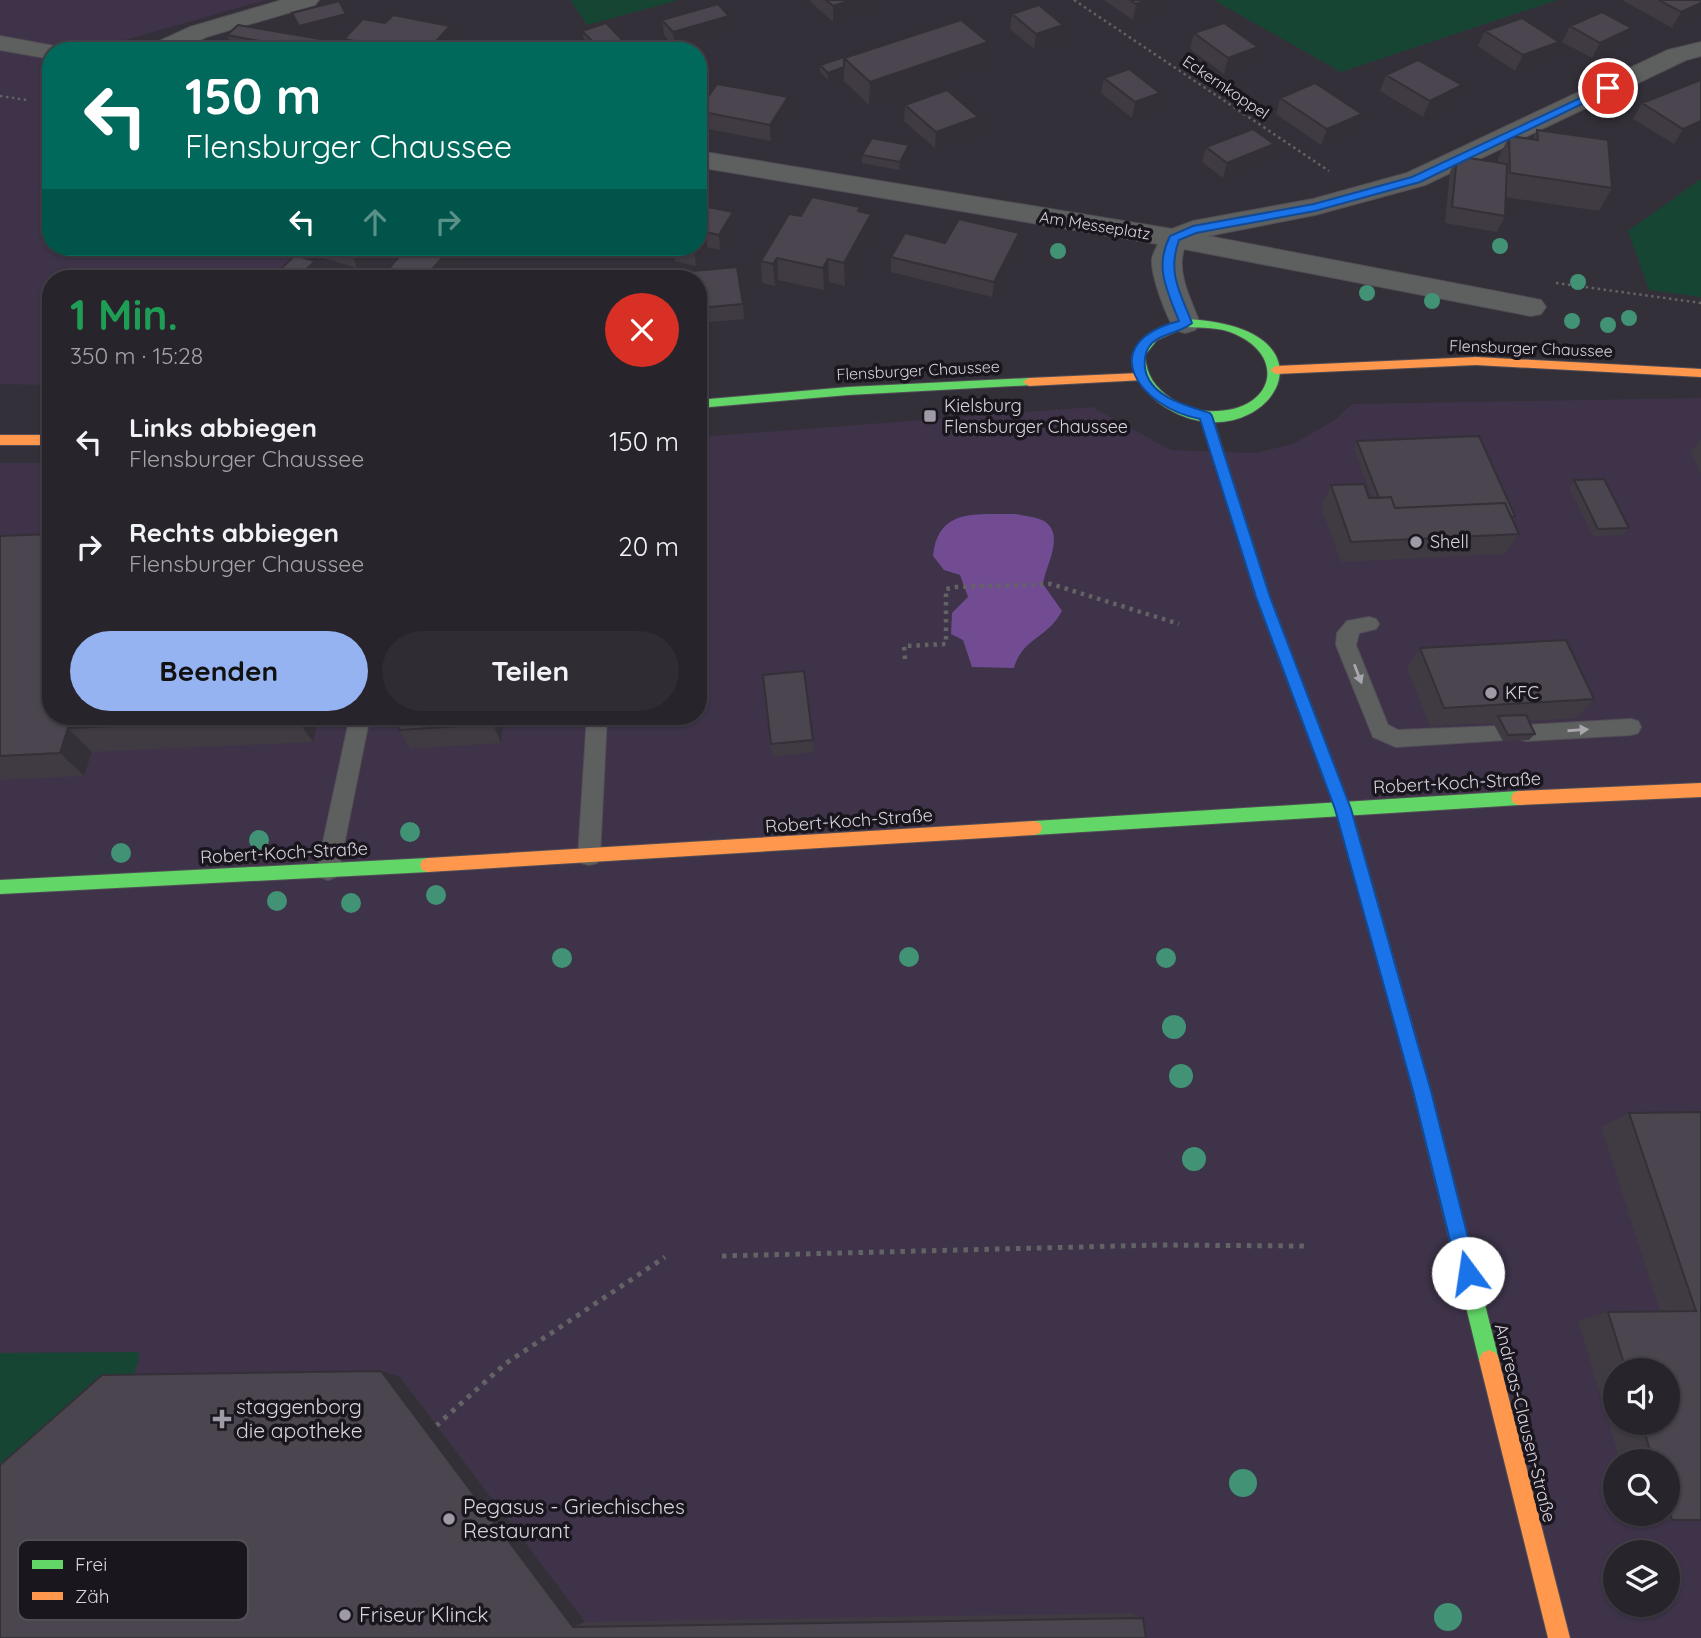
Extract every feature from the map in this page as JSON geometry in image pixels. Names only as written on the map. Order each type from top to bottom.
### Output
[{"type":"street","points":[[177,42],[198,32],[307,0]]},
{"type":"street","points":[[0,43],[42,50]]},
{"type":"street","points":[[1185,323],[1171,284],[1166,260],[1174,238],[1193,230],[1364,195],[1416,179],[1677,55],[1701,50]]},
{"type":"street","name":"Am Messeplatz","points":[[707,160],[1174,238],[1531,307]]},
{"type":"street","points":[[1185,323],[1215,324],[1244,334],[1266,350],[1276,370],[1275,386],[1267,400],[1251,410],[1230,416],[1206,416],[1165,402],[1147,388],[1140,377],[1138,358],[1145,342],[1162,330],[1185,323]]},
{"type":"street","name":"Flensburger Chaussee","points":[[1276,370],[1476,361],[1701,373]]},
{"type":"street","name":"Flensburger Chaussee","points":[[707,403],[848,391],[1140,377]]},
{"type":"street","name":"Andreas-Clausen-Straße","points":[[1206,416],[1263,597],[1343,809],[1422,1091],[1559,1638]]},
{"type":"street","points":[[0,440],[42,440]]},
{"type":"street","name":"Robert-Koch-Straße","points":[[0,887],[589,856],[1343,809],[1701,790]]},
{"type":"lane","points":[[1369,624],[1354,626],[1347,634],[1346,645],[1380,731],[1396,739],[1499,734]]},
{"type":"lane","points":[[328,870],[358,725]]},
{"type":"lane","points":[[589,856],[596,725]]},
{"type":"lane","points":[[1526,733],[1631,727]]},
{"type":"path","name":"Eckernkoppel","points":[[1074,0],[1364,195]]},
{"type":"path","points":[[0,96],[27,100]]},
{"type":"path","points":[[905,659],[904,646],[946,645],[946,589],[956,587],[1051,584],[1179,624]]},
{"type":"path","points":[[722,1256],[1145,1245],[1304,1245]]},
{"type":"path","points":[[436,1426],[505,1364],[665,1258]]},
{"type":"shaded area","points":[[0,0],[266,0],[118,42],[42,42],[42,256],[298,256],[284,270],[42,270],[42,385],[0,384]]},
{"type":"shaded area","points":[[1701,398],[1701,1638],[0,1638],[0,463],[42,463],[42,725],[707,725],[707,436],[1092,407],[1171,450],[1256,453],[1293,444],[1336,419],[1352,404]]},
{"type":"shaded area","points":[[1016,514],[1044,521],[1050,527],[1054,542],[1043,584],[1062,611],[1049,628],[1023,650],[1014,668],[972,667],[963,640],[951,634],[952,613],[968,597],[960,575],[944,570],[933,556],[936,540],[951,521],[962,517]]},
{"type":"green space","points":[[570,0],[679,0],[587,25]]},
{"type":"green space","points":[[1214,0],[1557,0],[1341,72]]},
{"type":"green space","points":[[1701,179],[1701,297],[1649,290],[1628,231]]},
{"type":"green space","points":[[138,1352],[139,1360],[132,1380],[0,1499],[0,1353]]},
{"type":"building","points":[[826,0],[852,0],[833,6]]},
{"type":"building","points":[[1130,0],[1147,0],[1136,4]]},
{"type":"building","points":[[1659,0],[1701,0],[1701,3],[1681,12]]},
{"type":"building","points":[[339,1],[346,14],[299,26],[292,13]]},
{"type":"building","points":[[718,4],[729,16],[673,32],[662,20]]},
{"type":"building","points":[[1039,5],[1063,25],[1036,34],[1012,14]]},
{"type":"building","points":[[1602,12],[1632,28],[1600,43],[1570,26]]},
{"type":"building","points":[[393,15],[450,26],[435,42],[360,42],[344,39],[363,19],[385,23]]},
{"type":"building","points":[[1522,18],[1559,42],[1523,55],[1485,31]]},
{"type":"building","points":[[961,20],[988,42],[870,82],[844,58]]},
{"type":"building","points":[[606,23],[624,42],[593,42],[582,31]]},
{"type":"building","points":[[1224,23],[1258,47],[1228,58],[1194,33]]},
{"type":"building","points":[[238,25],[326,40],[265,42],[227,35]]},
{"type":"building","points":[[865,50],[844,58],[844,67],[828,73],[820,65]]},
{"type":"building","points":[[1418,60],[1462,85],[1430,101],[1386,75]]},
{"type":"building","points":[[1129,69],[1160,93],[1135,102],[1104,78]]},
{"type":"building","points":[[1701,80],[1701,121],[1683,129],[1642,103]]},
{"type":"building","points":[[1315,83],[1362,114],[1327,129],[1280,98]]},
{"type":"building","points":[[717,84],[788,97],[770,125],[707,113],[708,97]]},
{"type":"building","points":[[947,90],[978,117],[936,132],[905,105]]},
{"type":"building","points":[[1253,129],[1274,144],[1227,163],[1206,147]]},
{"type":"building","points":[[1537,130],[1608,140],[1612,188],[1510,173],[1509,136],[1538,140]]},
{"type":"building","points":[[872,138],[909,145],[900,162],[862,155]]},
{"type":"building","points":[[1457,156],[1507,164],[1505,216],[1452,207]]},
{"type":"building","points":[[812,197],[860,207],[858,211],[871,214],[844,263],[828,259],[823,268],[777,258],[773,264],[761,261],[789,214],[801,216]]},
{"type":"building","points":[[707,207],[733,212],[719,235],[707,232]]},
{"type":"building","points":[[959,219],[1019,233],[994,282],[891,257],[905,233],[945,243]]},
{"type":"building","points":[[294,256],[315,261],[305,270],[280,270]]},
{"type":"building","points":[[400,256],[444,256],[431,270],[389,268]]},
{"type":"building","points":[[737,267],[743,304],[707,307],[707,270],[704,270]]},
{"type":"building","points":[[1479,436],[1515,516],[1511,517],[1505,503],[1395,508],[1391,497],[1379,498],[1357,441]]},
{"type":"building","points":[[1604,479],[1629,528],[1598,529],[1574,480]]},
{"type":"building","points":[[1364,484],[1369,498],[1391,497],[1395,508],[1505,503],[1519,534],[1351,542],[1331,485]]},
{"type":"building","points":[[42,534],[42,725],[136,725],[68,728],[60,753],[0,756],[0,536]]},
{"type":"building","points":[[1566,640],[1594,699],[1444,708],[1420,648]]},
{"type":"building","points":[[804,671],[813,740],[771,744],[763,675]]},
{"type":"building","points":[[1526,715],[1535,734],[1508,735],[1498,716]]},
{"type":"building","points":[[400,725],[477,725],[399,730]]},
{"type":"building","points":[[1701,1112],[1701,1520],[1680,1520],[1680,1449],[1650,1449],[1645,1435],[1680,1435],[1680,1358],[1622,1358],[1608,1312],[1696,1311],[1629,1113]]},
{"type":"building","points":[[381,1371],[573,1627],[1143,1618],[1146,1638],[0,1638],[0,1465],[102,1375]]},
{"type":"traffic: fast","points":[[1185,323],[1229,328],[1243,333],[1261,345],[1271,359],[1275,373],[1272,387],[1264,400],[1251,409],[1233,415],[1212,416],[1177,408],[1155,392],[1143,376],[1139,354],[1153,337],[1185,323]]},
{"type":"traffic: fast","points":[[707,403],[848,391],[1029,382]]},
{"type":"traffic: fast","points":[[1034,828],[1519,798]]},
{"type":"traffic: fast","points":[[1357,858],[1422,1091],[1489,1360]]},
{"type":"traffic: fast","points":[[0,887],[428,865]]},
{"type":"traffic: slow","points":[[1276,370],[1476,361],[1701,373]]},
{"type":"traffic: slow","points":[[1029,382],[1140,377]]},
{"type":"traffic: slow","points":[[1206,416],[1263,597],[1343,809],[1357,858]]},
{"type":"traffic: slow","points":[[0,440],[42,440]]},
{"type":"traffic: slow","points":[[1519,798],[1701,790]]},
{"type":"traffic: slow","points":[[428,865],[1034,828]]},
{"type":"traffic: slow","points":[[1489,1360],[1559,1638]]},
{"type":"place","name":"Kielsburg Flensburger Chaussee","points":[[930,416]]},
{"type":"place","name":"Shell","points":[[1416,542]]},
{"type":"place","name":"KFC","points":[[1491,693]]},
{"type":"place","name":"staggenborg die apotheke","points":[[222,1419]]},
{"type":"place","name":"Pegasus - Griechisches Restaurant","points":[[449,1519]]},
{"type":"place","name":"Friseur Klinck","points":[[345,1615]]},
{"type":"route","points":[[1468,1273],[1422,1091],[1343,809],[1263,597],[1206,416],[1188,412],[1158,398],[1140,377],[1138,358],[1145,342],[1162,330],[1185,323],[1171,284],[1166,260],[1174,238],[1193,230],[1315,207],[1416,179],[1608,88]]}]
